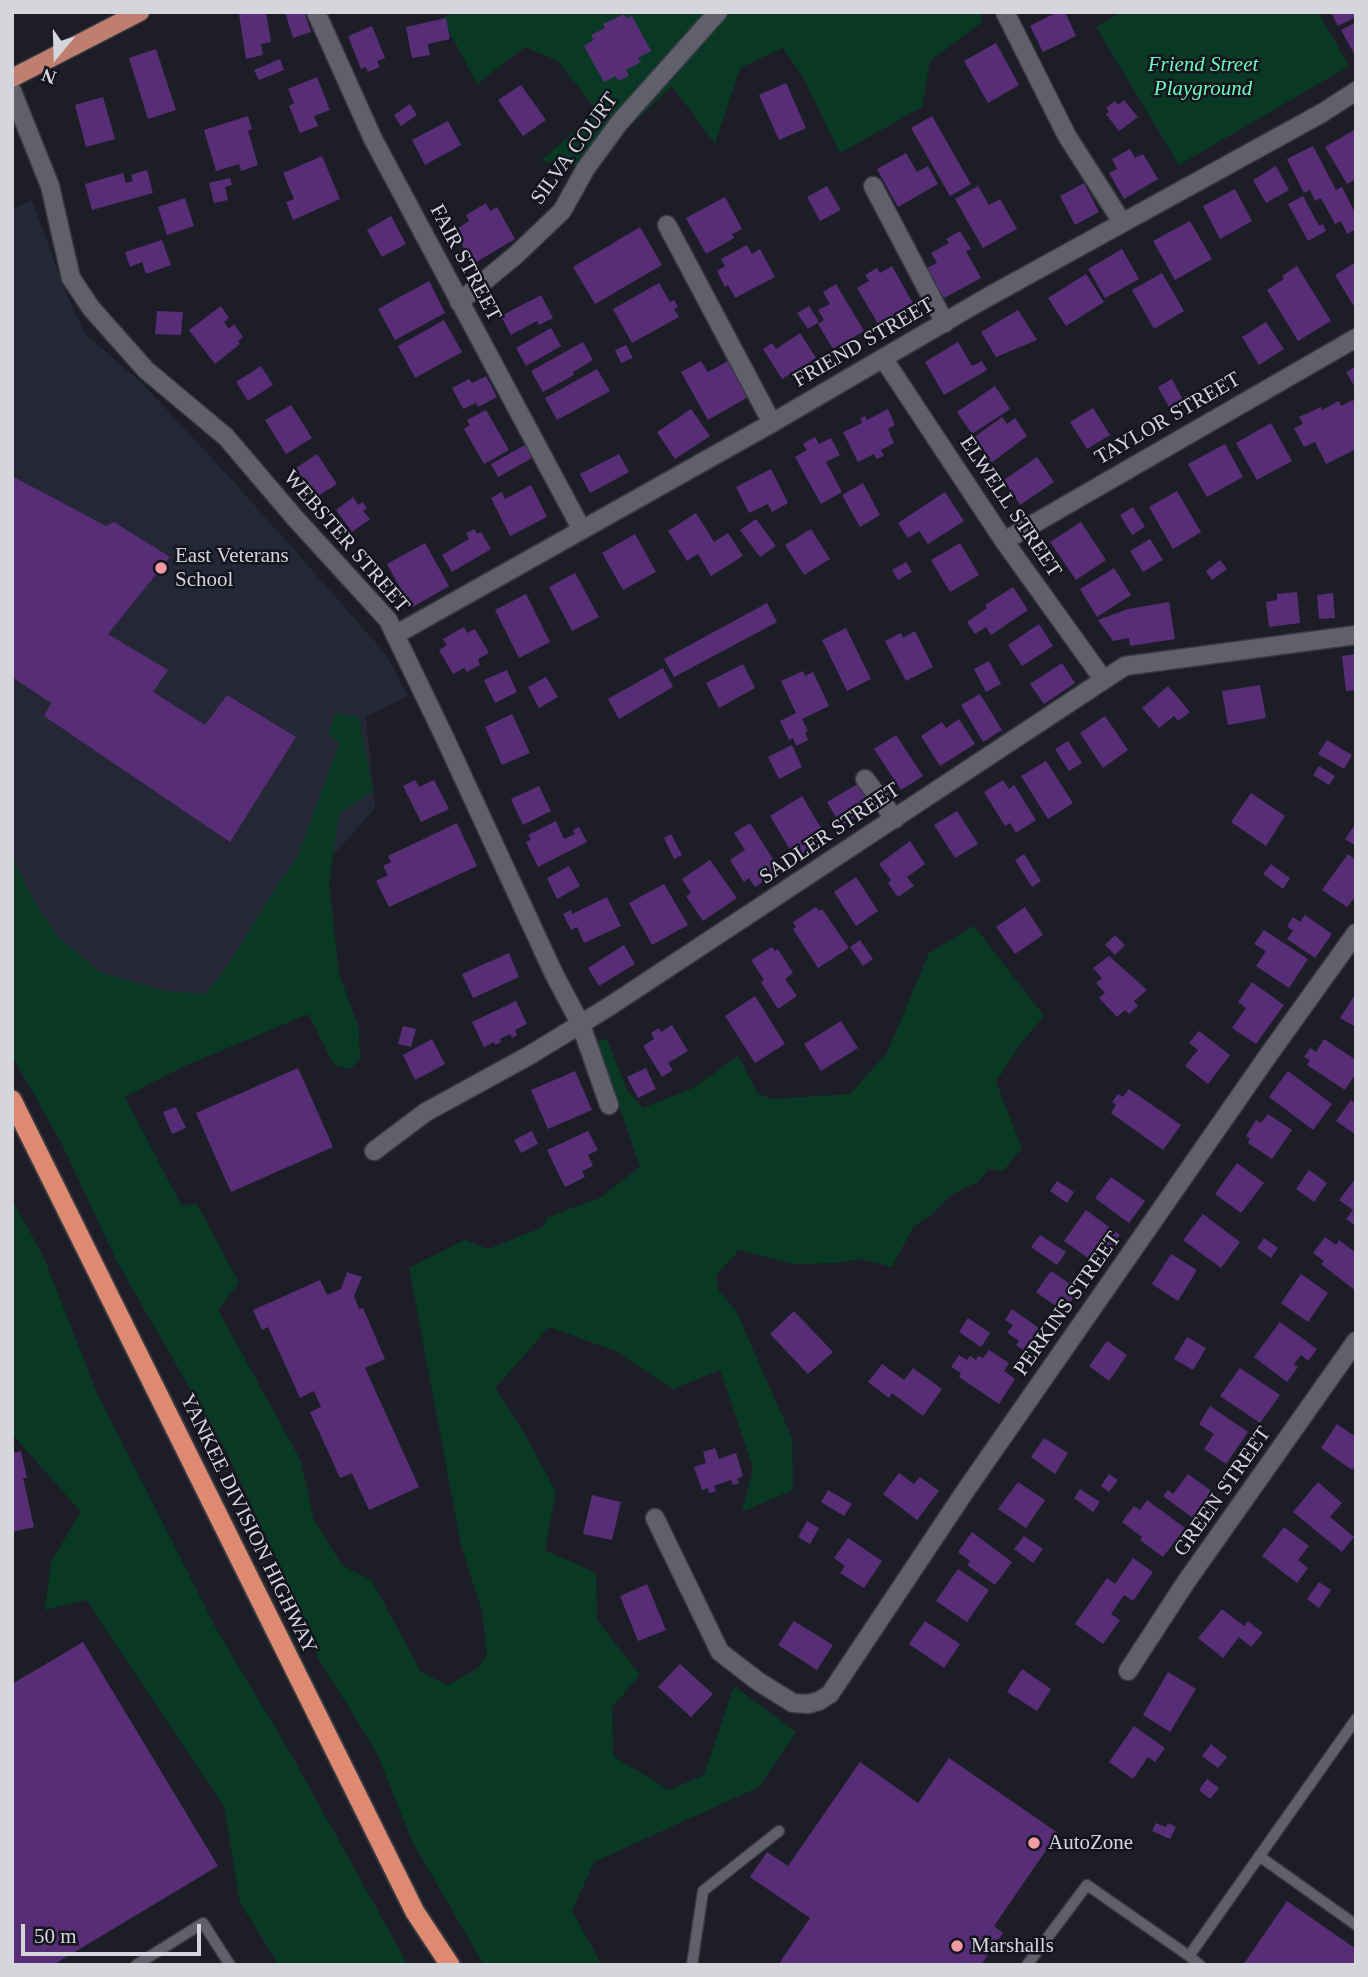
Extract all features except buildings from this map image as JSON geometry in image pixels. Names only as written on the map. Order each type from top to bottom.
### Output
[{"type":"highway","name":"YANKEE DIVISION HIGHWAY","points":[[12,1100],[415,1912],[450,1965]]},
{"type":"main road","points":[[12,78],[141,12]]},
{"type":"street","name":"FAIR STREET","points":[[316,12],[373,139],[582,530]]},
{"type":"street","name":"SILVA COURT","points":[[459,302],[517,254],[562,211],[586,168],[619,123],[718,12]]},
{"type":"street","points":[[1005,12],[1067,135],[1122,222]]},
{"type":"street","name":"WEBSTER STREET","points":[[12,91],[50,186],[71,278],[92,308],[146,370],[226,437],[388,620],[554,974],[581,1025],[609,1105]]},
{"type":"street","name":"FRIEND STREET","points":[[395,635],[772,424],[1122,222],[1322,113],[1356,91]]},
{"type":"street","points":[[873,186],[945,323]]},
{"type":"street","points":[[667,225],[772,424]]},
{"type":"street","name":"TAYLOR STREET","points":[[1004,541],[1356,338]]},
{"type":"street","name":"ELWELL STREET","points":[[883,358],[1004,541],[1103,679]]},
{"type":"street","name":"SADLER STREET","points":[[374,1151],[426,1112],[581,1025],[1125,666],[1356,635]]},
{"type":"street","points":[[865,779],[895,818]]},
{"type":"street","name":"PERKINS STREET","points":[[655,1518],[720,1652],[779,1696],[793,1703],[808,1704],[830,1694],[981,1469],[1356,933]]},
{"type":"street","name":"GREEN STREET","points":[[1128,1671],[1186,1582],[1356,1341]]},
{"type":"lane","points":[[1189,1956],[1356,1719]]},
{"type":"lane","points":[[692,1965],[703,1891],[779,1831]]},
{"type":"lane","points":[[1259,1856],[1356,1924]]},
{"type":"lane","points":[[1027,1965],[1087,1885],[1200,1965]]},
{"type":"lane","points":[[136,1965],[203,1923],[230,1965]]},
{"type":"shaded area","name":"East Veterans School","points":[[32,200],[65,291],[85,334],[141,382],[234,482],[386,654],[408,696],[366,717],[375,808],[317,874],[334,951],[90,1042],[12,889],[12,209]]},
{"type":"green space","points":[[456,12],[981,12],[982,22],[930,61],[922,107],[840,153],[803,77],[783,48],[740,68],[715,144],[672,86],[586,168],[541,161],[597,111],[558,61],[525,47],[477,84],[442,18]]},
{"type":"green space","name":"Friend Street Playground","points":[[1122,12],[1318,12],[1349,66],[1179,165],[1096,27]]},
{"type":"green space","points":[[335,713],[359,717],[373,791],[339,814],[329,884],[339,973],[359,1029],[360,1059],[350,1069],[334,1065],[308,1014],[180,1068],[125,1097],[181,1205],[197,1204],[239,1283],[218,1310],[300,1459],[314,1520],[342,1565],[372,1581],[421,1672],[448,1685],[477,1669],[487,1654],[482,1611],[461,1545],[409,1268],[465,1240],[488,1249],[543,1227],[548,1217],[600,1198],[640,1167],[597,1041],[607,1039],[627,1090],[643,1108],[693,1088],[738,1056],[758,1094],[772,1099],[850,1094],[887,1053],[929,953],[974,926],[1044,1016],[1018,1047],[996,1082],[1022,1148],[1003,1171],[989,1169],[978,1182],[951,1195],[932,1214],[913,1227],[892,1267],[860,1259],[836,1263],[794,1264],[739,1250],[716,1276],[719,1291],[736,1311],[792,1438],[793,1490],[742,1512],[753,1468],[720,1370],[673,1389],[616,1351],[549,1327],[495,1388],[523,1431],[556,1492],[545,1550],[596,1573],[597,1620],[640,1675],[612,1707],[613,1756],[669,1790],[704,1775],[734,1686],[796,1732],[759,1787],[594,1862],[572,1911],[602,1965],[484,1965],[412,1841],[377,1753],[318,1658],[278,1562],[226,1451],[117,1262],[61,1142],[12,1056],[12,857],[38,908],[58,937],[100,972],[165,991],[206,994],[228,965],[277,885],[297,858],[339,744],[329,734]]},
{"type":"green space","points":[[12,1199],[44,1258],[97,1393],[218,1632],[288,1749],[408,1965],[279,1965],[240,1903],[224,1806],[86,1600],[45,1610],[51,1561],[81,1512],[12,1434]]},
{"type":"place","name":"East Veterans School","points":[[161,568]]},
{"type":"place","name":"AutoZone","points":[[1034,1843]]},
{"type":"place","name":"Marshalls","points":[[957,1946]]}]
